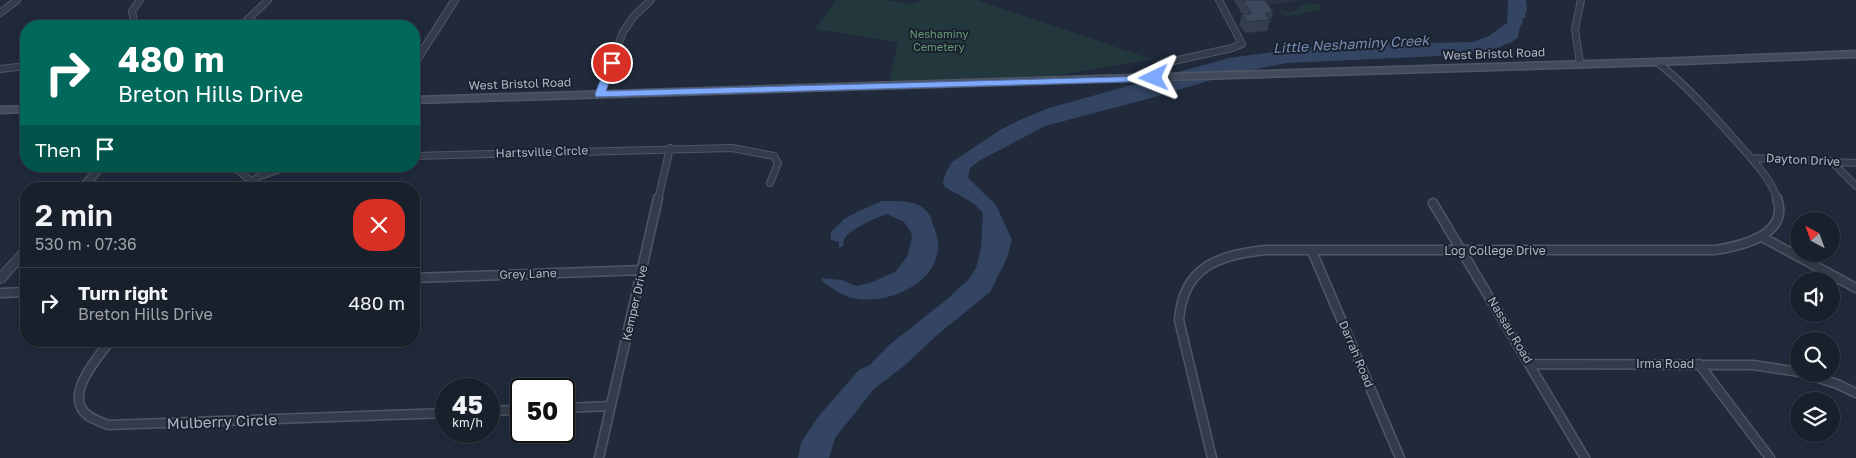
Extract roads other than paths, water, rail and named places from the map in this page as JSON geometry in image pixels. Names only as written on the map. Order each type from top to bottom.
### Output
[{"type":"main road","name":"West Bristol Road","points":[[420,100],[1657,62],[1856,54]]},
{"type":"main road","points":[[0,110],[20,109]]},
{"type":"street","points":[[0,13],[17,0]]},
{"type":"street","points":[[134,20],[132,11],[140,0]]},
{"type":"street","points":[[247,20],[268,0]]},
{"type":"street","points":[[420,55],[455,0]]},
{"type":"street","points":[[600,94],[623,32],[634,16],[651,0]]},
{"type":"street","points":[[1155,78],[1154,70],[1160,64],[1232,48],[1242,44],[1219,0]]},
{"type":"street","points":[[1580,0],[1576,29],[1580,64]]},
{"type":"street","points":[[1657,62],[1692,91],[1769,180],[1778,200],[1779,209],[1774,226],[1762,237],[1856,288]]},
{"type":"street","points":[[0,69],[20,67]]},
{"type":"street","name":"Hartsville Circle","points":[[420,156],[670,148],[732,148],[769,153],[774,156],[778,163],[770,183]]},
{"type":"street","name":"Kemper Drive","points":[[599,458],[670,148]]},
{"type":"street","name":"Dayton Drive","points":[[1751,158],[1856,163]]},
{"type":"street","points":[[1831,161],[1856,186]]},
{"type":"street","points":[[87,182],[97,172]]},
{"type":"street","points":[[240,172],[251,181],[273,172]]},
{"type":"street","name":"Nassau Road","points":[[1433,203],[1585,458]]},
{"type":"street","name":"Log College Drive","points":[[1212,458],[1178,309],[1184,290],[1195,275],[1229,256],[1257,251],[1716,250],[1746,244],[1762,237]]},
{"type":"street","name":"Darrah Road","points":[[1312,251],[1400,458]]},
{"type":"street","points":[[0,279],[20,257]]},
{"type":"street","name":"Grey Lane","points":[[420,278],[643,270]]},
{"type":"street","points":[[0,293],[20,292]]},
{"type":"street","name":"Mulberry Circle","points":[[106,347],[83,380],[78,394],[82,410],[89,418],[108,425],[435,413]]},
{"type":"street","name":"Irma Road","points":[[1530,364],[1753,365],[1790,371]]},
{"type":"street","points":[[1699,364],[1770,458]]},
{"type":"street","points":[[1831,382],[1856,393]]},
{"type":"street","points":[[575,408],[611,406]]},
{"type":"water","points":[[1508,0],[1526,0],[1526,17],[1522,19],[1523,23],[1520,26],[1518,38],[1501,47],[1461,55],[1287,63],[1231,74],[1151,98],[1045,126],[979,161],[970,168],[968,178],[996,205],[1012,240],[1007,258],[990,292],[874,389],[835,438],[829,458],[798,458],[801,443],[818,417],[859,370],[870,365],[888,346],[946,300],[969,279],[976,268],[981,248],[983,213],[973,203],[945,187],[943,182],[952,162],[1000,130],[1049,108],[1229,58],[1327,45],[1473,42],[1489,36],[1507,23]]},
{"type":"water","points":[[882,201],[909,202],[926,210],[935,230],[938,247],[935,262],[926,275],[914,286],[899,293],[882,298],[865,299],[845,296],[823,282],[821,278],[842,280],[856,286],[870,283],[895,272],[907,257],[912,238],[911,232],[904,222],[887,214],[852,231],[845,238],[843,246],[839,248],[839,242],[831,240],[831,232],[844,219]]},
{"type":"park label","name":"Neshaminy Cemetery","points":[[939,40]]},
{"type":"water label","name":"Little Neshaminy Creek","points":[[1351,44]]}]
